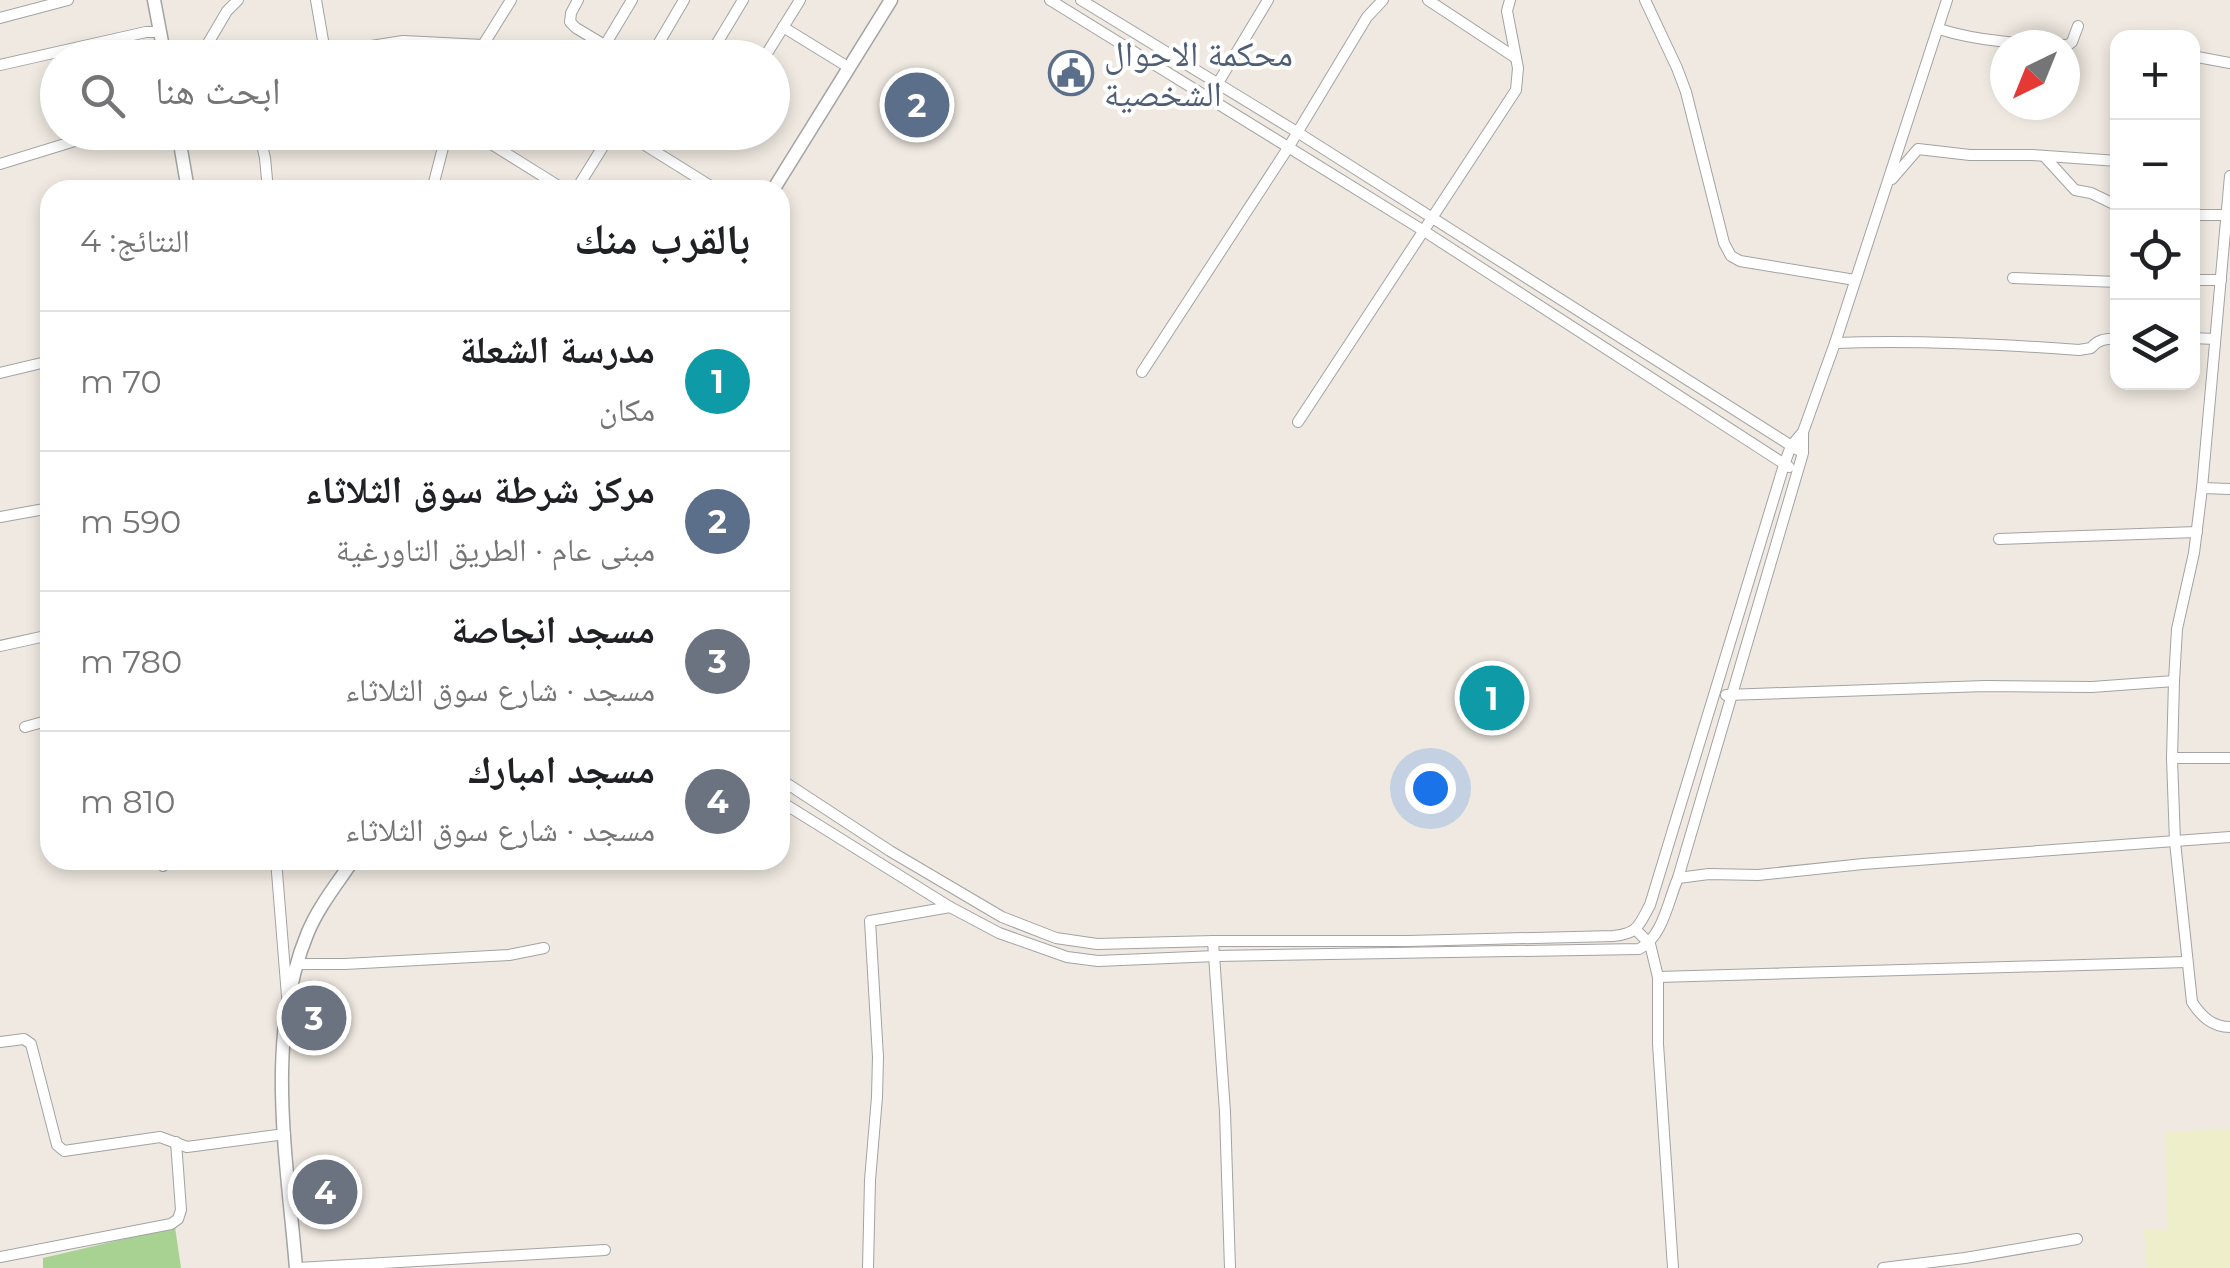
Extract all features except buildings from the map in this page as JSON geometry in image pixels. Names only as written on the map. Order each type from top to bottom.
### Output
[{"type":"street","points":[[0,18],[68,0]]},
{"type":"street","points":[[154,0],[162,40]]},
{"type":"street","points":[[210,40],[226,10],[238,0]]},
{"type":"street","points":[[316,0],[322,40]]},
{"type":"street","points":[[487,40],[511,0]]},
{"type":"street","points":[[578,0],[570,13],[570,22],[596,40]]},
{"type":"street","points":[[608,40],[632,0]]},
{"type":"street","points":[[661,40],[684,0]]},
{"type":"street","points":[[719,40],[743,0]]},
{"type":"street","points":[[775,40],[800,0]]},
{"type":"street","points":[[779,180],[890,0]]},
{"type":"street","points":[[1050,0],[1424,231],[1798,471]]},
{"type":"street","points":[[1081,0],[1803,452]]},
{"type":"street","points":[[1209,98],[1268,0]]},
{"type":"street","points":[[1142,372],[1288,148],[1367,16],[1383,0]]},
{"type":"street","points":[[1428,0],[1516,58]]},
{"type":"street","points":[[1298,422],[1516,90],[1518,68],[1507,11],[1510,0]]},
{"type":"street","points":[[1646,0],[1678,68],[1724,243],[1732,256],[1740,261],[1855,280]]},
{"type":"street","points":[[790,788],[1002,918],[1056,938],[1097,944],[1439,940],[1613,936],[1636,930],[1650,905],[1784,465],[1803,432],[1835,343],[1947,0]]},
{"type":"street","points":[[1939,29],[1975,38],[2068,45],[2078,26]]},
{"type":"street","points":[[783,27],[848,67]]},
{"type":"street","points":[[111,40],[160,32]]},
{"type":"street","points":[[0,65],[40,56]]},
{"type":"street","points":[[2200,57],[2230,63]]},
{"type":"street","points":[[1890,182],[1918,149],[2110,160]]},
{"type":"street","points":[[0,164],[46,150]]},
{"type":"street","points":[[181,150],[186,180]]},
{"type":"street","points":[[263,150],[267,180]]},
{"type":"street","points":[[435,180],[442,150]]},
{"type":"street","points":[[501,150],[549,180]]},
{"type":"street","points":[[582,180],[601,150]]},
{"type":"street","points":[[653,150],[701,180]]},
{"type":"street","points":[[2044,156],[2075,190],[2110,202]]},
{"type":"street","points":[[2230,176],[2197,532],[2177,629],[2172,758],[2175,842],[2192,1002],[2200,1015],[2220,1027],[2230,1027]]},
{"type":"street","points":[[2200,214],[2226,215]]},
{"type":"street","points":[[2013,278],[2110,282]]},
{"type":"street","points":[[2200,280],[2220,280]]},
{"type":"street","points":[[2200,338],[2215,339]]},
{"type":"street","points":[[1835,343],[1978,342],[2079,350],[2110,339]]},
{"type":"street","points":[[0,373],[40,363]]},
{"type":"street","points":[[790,807],[950,907],[999,932],[1067,957],[1098,962],[1216,956],[1631,950],[1650,944],[1678,878],[1798,471],[1803,432]]},
{"type":"street","points":[[2202,488],[2230,489]]},
{"type":"street","points":[[0,518],[40,510]]},
{"type":"street","points":[[1999,539],[2197,532]]},
{"type":"street","points":[[0,646],[40,638]]},
{"type":"street","points":[[1715,694],[1984,686],[2092,687],[2174,681]]},
{"type":"street","points":[[25,727],[40,723]]},
{"type":"street","points":[[2172,758],[2230,758]]},
{"type":"street","points":[[1678,878],[2230,837]]},
{"type":"street","points":[[277,870],[287,997],[282,1095],[297,1268],[605,1250]]},
{"type":"street","points":[[287,997],[308,930],[345,870]]},
{"type":"street","points":[[868,1268],[878,1057],[870,921],[950,907]]},
{"type":"street","points":[[1636,930],[1650,944],[1658,977],[1658,1044],[1673,1268]]},
{"type":"street","points":[[1439,940],[1440,954]]},
{"type":"street","points":[[1214,941],[1230,1268]]},
{"type":"street","points":[[297,964],[508,955],[544,948]]},
{"type":"street","points":[[1658,977],[2188,962]]},
{"type":"street","points":[[0,1042],[24,1039],[31,1044],[57,1144],[64,1152],[160,1137],[187,1148],[285,1134]]},
{"type":"street","points":[[0,1257],[171,1224],[180,1210],[176,1142]]},
{"type":"street","points":[[1882,1268],[2077,1239]]},
{"type":"green space","points":[[2230,1129],[2230,1268],[2147,1268],[2144,1230],[2167,1229],[2166,1132]]},
{"type":"green space","points":[[175,1227],[181,1268],[43,1268],[43,1258]]},
{"type":"place","name":"محكمة الاحوال الشخصية","points":[[1071,73]]},
{"type":"place","name":"مركز شرطة سوق الثلاثاء","points":[[917,105]]},
{"type":"place","name":"مدرسة الشعلة","points":[[1492,698]]},
{"type":"place","name":"مسجد انجاصة","points":[[314,1018]]},
{"type":"place","name":"مسجد امبارك","points":[[325,1192]]}]
